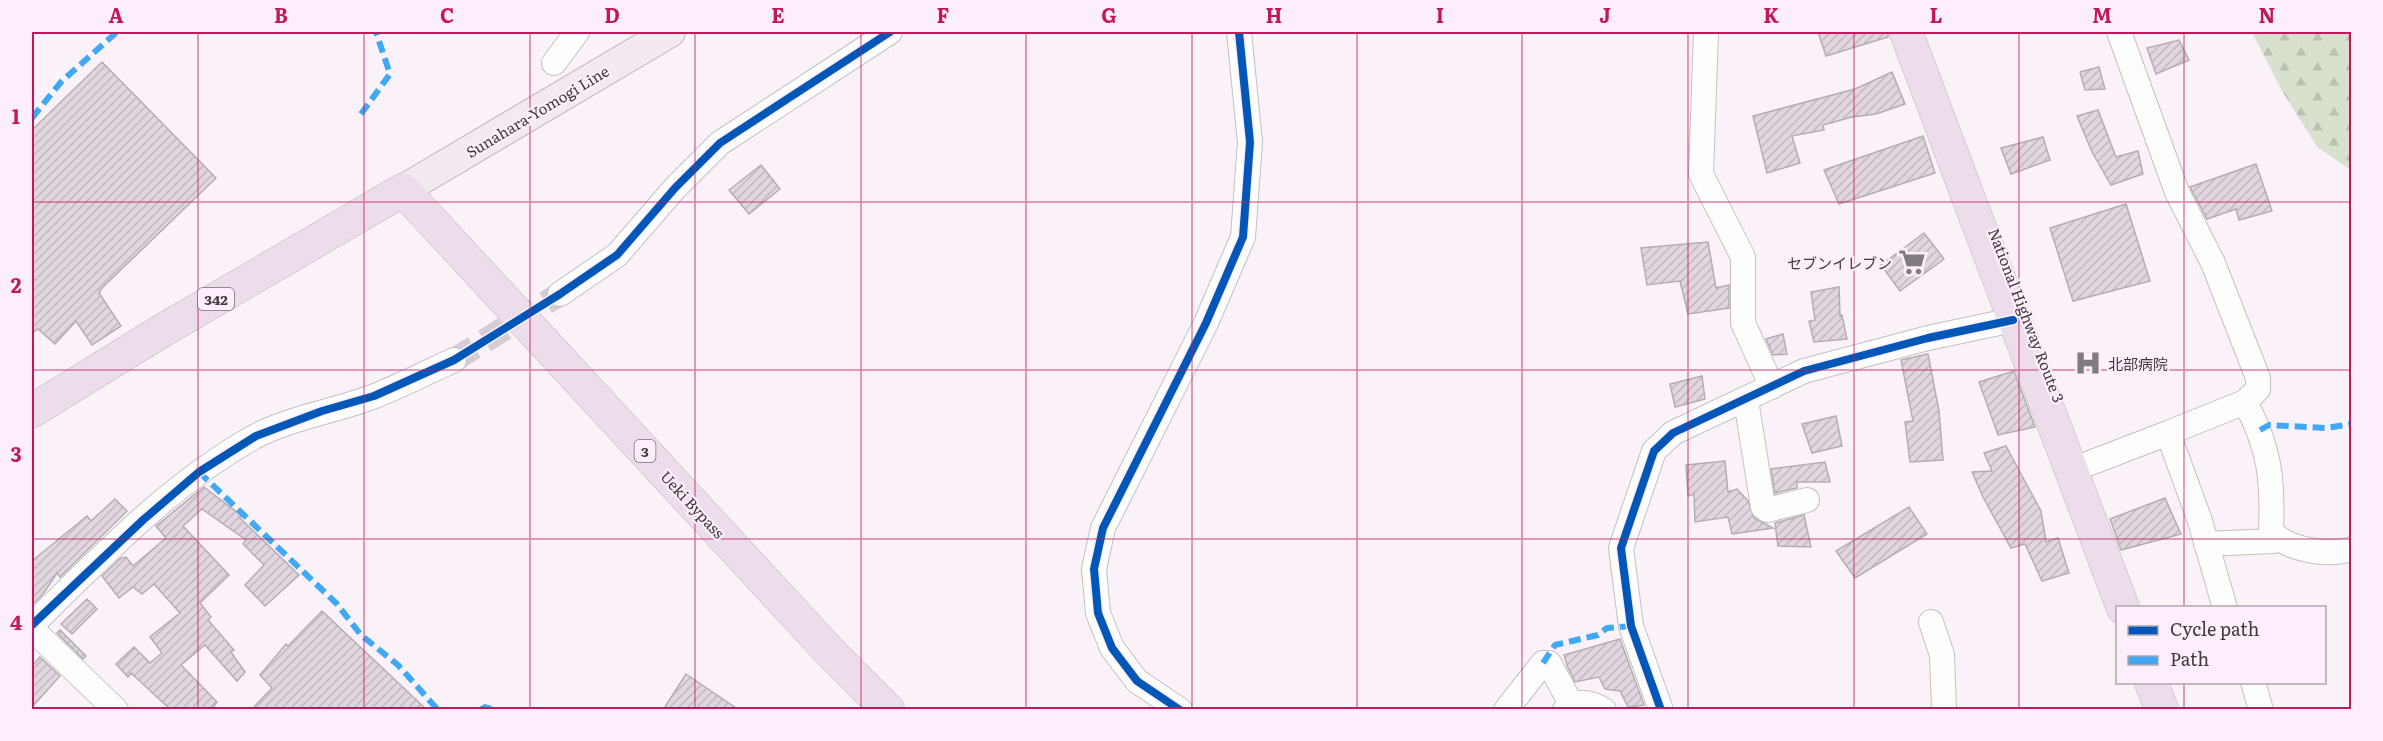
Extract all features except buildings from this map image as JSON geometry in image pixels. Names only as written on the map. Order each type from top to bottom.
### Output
[{"type":"highway","name":"National Highway Route 3","points":[[1906,32],[2122,606]]},
{"type":"highway","name":"342","points":[[32,411],[160,332],[403,190]]},
{"type":"highway","name":"Ueki Bypass","points":[[403,190],[831,653],[888,710]]},
{"type":"highway","points":[[2152,684],[2162,710]]},
{"type":"main road","name":"Sunahara-Yomogi Line","points":[[403,190],[670,32]]},
{"type":"street","points":[[554,63],[577,32]]},
{"type":"street","points":[[560,294],[617,255],[675,188],[720,143],[890,32]]},
{"type":"street","points":[[1180,710],[1137,681],[1112,648],[1098,613],[1094,569],[1103,528],[1206,323],[1243,237],[1250,142],[1239,32]]},
{"type":"street","points":[[1706,32],[1701,174],[1743,258],[1743,323],[1772,387]]},
{"type":"street","points":[[2072,470],[2244,402],[2258,390],[2258,378],[2213,263],[2177,192],[2119,32]]},
{"type":"street","points":[[1661,710],[1631,626],[1621,548],[1654,451],[1673,433],[1804,371],[1928,338],[2013,320]]},
{"type":"street","points":[[117,710],[32,627],[191,479],[246,442],[322,411],[374,396],[454,360]]},
{"type":"street","points":[[1746,400],[1763,507],[1767,510],[1807,500]]},
{"type":"street","points":[[2244,402],[2260,430],[2271,466],[2271,531],[2277,539],[2307,550],[2352,549]]},
{"type":"street","points":[[2168,433],[2224,606]]},
{"type":"street","points":[[2206,544],[2277,539]]},
{"type":"street","points":[[1931,622],[1942,655],[1944,710]]},
{"type":"street","points":[[1506,710],[1543,663],[1549,663],[1568,707],[1592,702],[1604,710]]},
{"type":"street","points":[[2254,684],[2261,710]]},
{"type":"green space","points":[[2252,32],[2351,32],[2351,170],[2317,147],[2281,89]]},
{"type":"tunnel","points":[[454,360],[560,294]]},
{"type":"marked path","points":[[32,118],[61,82],[117,32]]},
{"type":"marked path","points":[[361,114],[390,74],[376,32]]},
{"type":"marked path","points":[[2260,430],[2269,425],[2326,428],[2352,424]]},
{"type":"marked path","points":[[199,472],[337,604],[361,635],[398,665],[438,710]]},
{"type":"marked path","points":[[1543,663],[1555,645],[1598,635],[1607,628],[1631,626]]},
{"type":"marked path","points":[[480,710],[485,707],[494,710]]},
{"type":"cycle path","points":[[32,625],[143,520],[199,472],[256,436],[322,411],[374,396],[454,360],[560,294],[617,255],[675,188],[720,143],[890,32]]},
{"type":"cycle path","points":[[1180,710],[1137,681],[1112,648],[1098,613],[1094,569],[1103,528],[1206,323],[1243,237],[1250,142],[1239,32]]},
{"type":"cycle path","points":[[1661,710],[1631,626],[1621,548],[1654,451],[1673,433],[1804,371],[1928,338],[2013,320]]},
{"type":"place","name":"セブンイレブン","points":[[1912,262]]},
{"type":"place","name":"北部病院","points":[[2088,363]]}]
